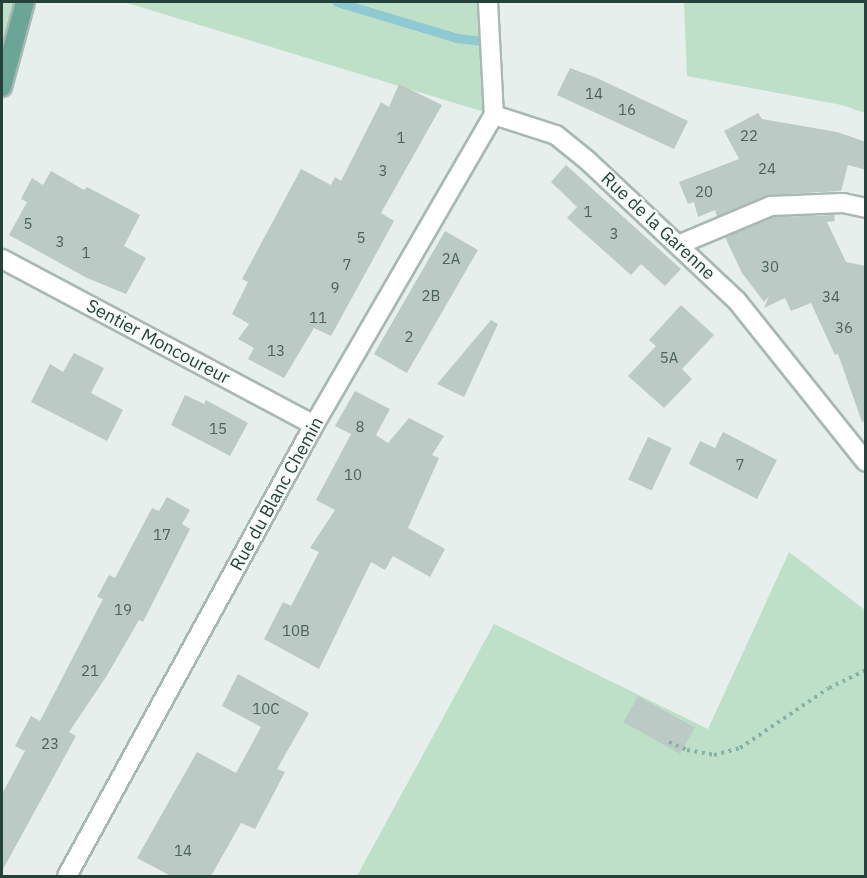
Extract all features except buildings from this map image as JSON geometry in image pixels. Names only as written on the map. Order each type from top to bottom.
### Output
[{"type":"main road","points":[[2,87],[25,2]]},
{"type":"street","points":[[488,2],[494,115]]},
{"type":"street","name":"Rue de la Garenne","points":[[494,115],[556,135],[588,161],[737,301],[866,462]]},
{"type":"street","name":"Rue du Blanc Chemin","points":[[67,876],[314,425],[494,115]]},
{"type":"street","points":[[678,245],[771,206],[793,203],[843,203],[866,208]]},
{"type":"street","name":"Sentier Moncoureur","points":[[2,258],[314,425]]},
{"type":"path","points":[[669,742],[687,750],[714,755],[740,748],[830,688],[866,670]]},
{"type":"green space","points":[[2,2],[25,2],[2,87]]},
{"type":"green space","points":[[124,2],[478,2],[489,5],[494,115]]},
{"type":"green space","points":[[684,2],[865,2],[865,113],[842,105],[687,76]]},
{"type":"green space","points":[[789,552],[865,610],[865,876],[357,876],[494,624],[708,729]]},
{"type":"waterway","points":[[337,2],[457,38],[480,41]]}]
